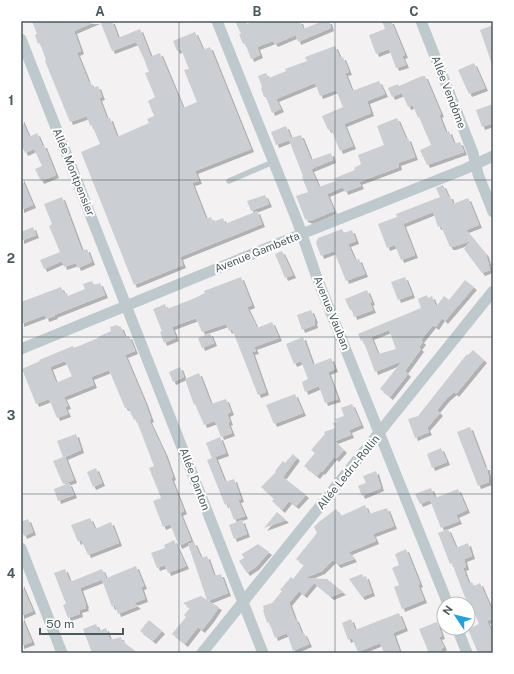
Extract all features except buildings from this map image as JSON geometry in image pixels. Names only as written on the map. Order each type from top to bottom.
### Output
[{"type":"street","name":"Avenue Vauban","points":[[217,21],[445,596]]},
{"type":"street","name":"Allée Vendôme","points":[[421,21],[476,163],[478,174],[493,212]]},
{"type":"street","name":"Allée Montpensier","points":[[21,39],[127,305]]},
{"type":"street","name":"Avenue Gambetta","points":[[21,349],[493,156]]},
{"type":"street","name":"Allée Ledru-Rollin","points":[[202,653],[493,291]]},
{"type":"street","name":"Allée Danton","points":[[127,305],[263,653]]},
{"type":"street","points":[[21,548],[62,653]]},
{"type":"street","points":[[460,636],[467,653]]},
{"type":"lane","points":[[229,181],[274,162]]}]
